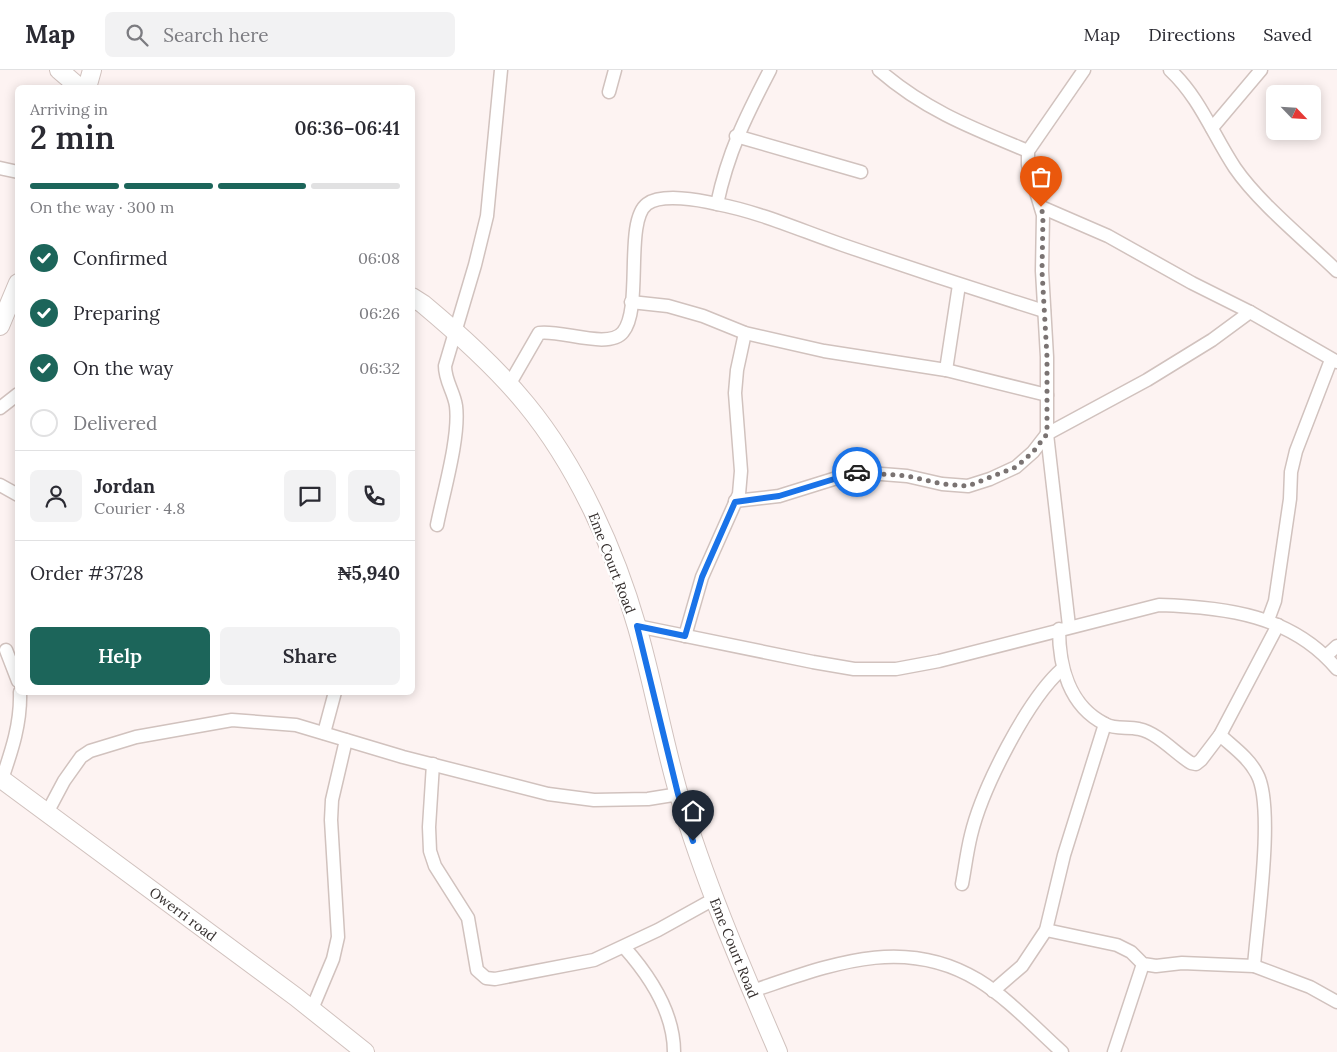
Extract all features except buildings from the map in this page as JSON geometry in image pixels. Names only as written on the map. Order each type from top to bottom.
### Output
[{"type":"street","points":[[59,70],[76,85]]},
{"type":"street","points":[[88,85],[92,70]]},
{"type":"street","points":[[437,525],[450,465],[456,423],[456,406],[445,376],[446,366],[487,216],[502,70]]},
{"type":"street","points":[[609,92],[615,70]]},
{"type":"street","points":[[717,204],[724,170],[736,136],[770,70]]},
{"type":"street","points":[[879,70],[904,92],[931,108],[1028,151]]},
{"type":"street","points":[[1041,207],[1108,236],[1192,283],[1250,312],[1334,361],[1296,451],[1291,472],[1290,499],[1282,542],[1273,623],[1220,735],[1196,764],[1191,763],[1140,729],[1113,727],[1105,724],[1089,712],[1073,692],[1062,669],[1064,627],[1047,434],[1042,271],[1043,215],[1028,165],[1028,151],[1084,70]]},
{"type":"street","points":[[1170,70],[1193,95],[1236,170],[1256,192],[1336,269]]},
{"type":"street","points":[[1212,128],[1261,70]]},
{"type":"street","points":[[736,136],[861,172]]},
{"type":"street","points":[[0,168],[15,171]]},
{"type":"street","points":[[509,385],[538,333],[548,331],[593,340],[613,338],[622,333],[627,323],[631,302],[637,227],[641,212],[646,204],[656,200],[678,198],[742,210],[959,285],[1044,311]]},
{"type":"street","points":[[946,370],[959,285]]},
{"type":"street","points":[[0,326],[15,289]]},
{"type":"street","name":"Eme Court Road","points":[[415,299],[455,331],[484,358],[527,405],[557,448],[600,527],[637,626],[678,794],[714,899],[778,1052]]},
{"type":"street","points":[[631,302],[668,306],[703,316],[745,333],[858,357],[946,370],[1047,395]]},
{"type":"street","points":[[735,502],[779,496],[856,472],[907,476],[942,484],[968,486],[1016,467],[1033,452],[1047,434],[1163,370],[1212,340],[1250,312]]},
{"type":"street","points":[[685,636],[702,577],[739,494],[741,471],[735,393],[737,370],[745,333]]},
{"type":"street","points":[[0,408],[15,396]]},
{"type":"street","points":[[0,485],[15,494]]},
{"type":"street","points":[[637,626],[854,669],[896,669],[939,661],[1064,627],[1159,605],[1218,609],[1273,623],[1302,638],[1326,656],[1337,669]]},
{"type":"street","points":[[1326,656],[1337,646]]},
{"type":"street","points":[[6,650],[15,673]]},
{"type":"street","points":[[962,884],[971,834],[986,790],[1030,707],[1048,680],[1062,669]]},
{"type":"street","points":[[1,779],[15,740],[20,710],[20,695]]},
{"type":"street","points":[[324,733],[334,695]]},
{"type":"street","points":[[47,813],[64,781],[81,757],[105,745],[136,737],[232,720],[296,725],[432,764],[548,794],[594,800],[648,800],[678,794]]},
{"type":"street","points":[[993,991],[1022,966],[1046,930],[1064,855],[1105,724]]},
{"type":"street","points":[[1220,735],[1241,753],[1257,774],[1263,791],[1265,820],[1254,966]]},
{"type":"street","points":[[312,1009],[333,959],[338,937],[332,800],[346,740]]},
{"type":"street","points":[[432,764],[429,827],[430,851],[434,866],[468,918],[478,970],[486,978],[495,979],[544,968],[569,966],[594,960],[624,947],[714,899]]},
{"type":"street","name":"Owerri road","points":[[1,779],[312,1009],[365,1052]]},
{"type":"street","points":[[1046,930],[1117,945],[1131,952],[1143,964],[1156,966],[1182,963],[1231,963],[1254,966],[1310,987],[1332,999],[1337,987]]},
{"type":"street","points":[[624,947],[652,981],[666,1013],[674,1041],[674,1052]]},
{"type":"street","points":[[752,991],[843,961],[876,957],[916,958],[948,966],[977,980],[993,991],[1062,1052]]},
{"type":"street","points":[[1114,1052],[1143,964]]},
{"type":"way so far","points":[[857,472],[907,476],[942,484],[968,486],[990,479],[1016,467],[1033,452],[1047,434],[1047,357],[1042,271],[1044,225],[1041,207]]},
{"type":"route","points":[[693,841],[678,794],[637,626],[685,636],[702,577],[735,502],[779,496],[857,472]]}]
